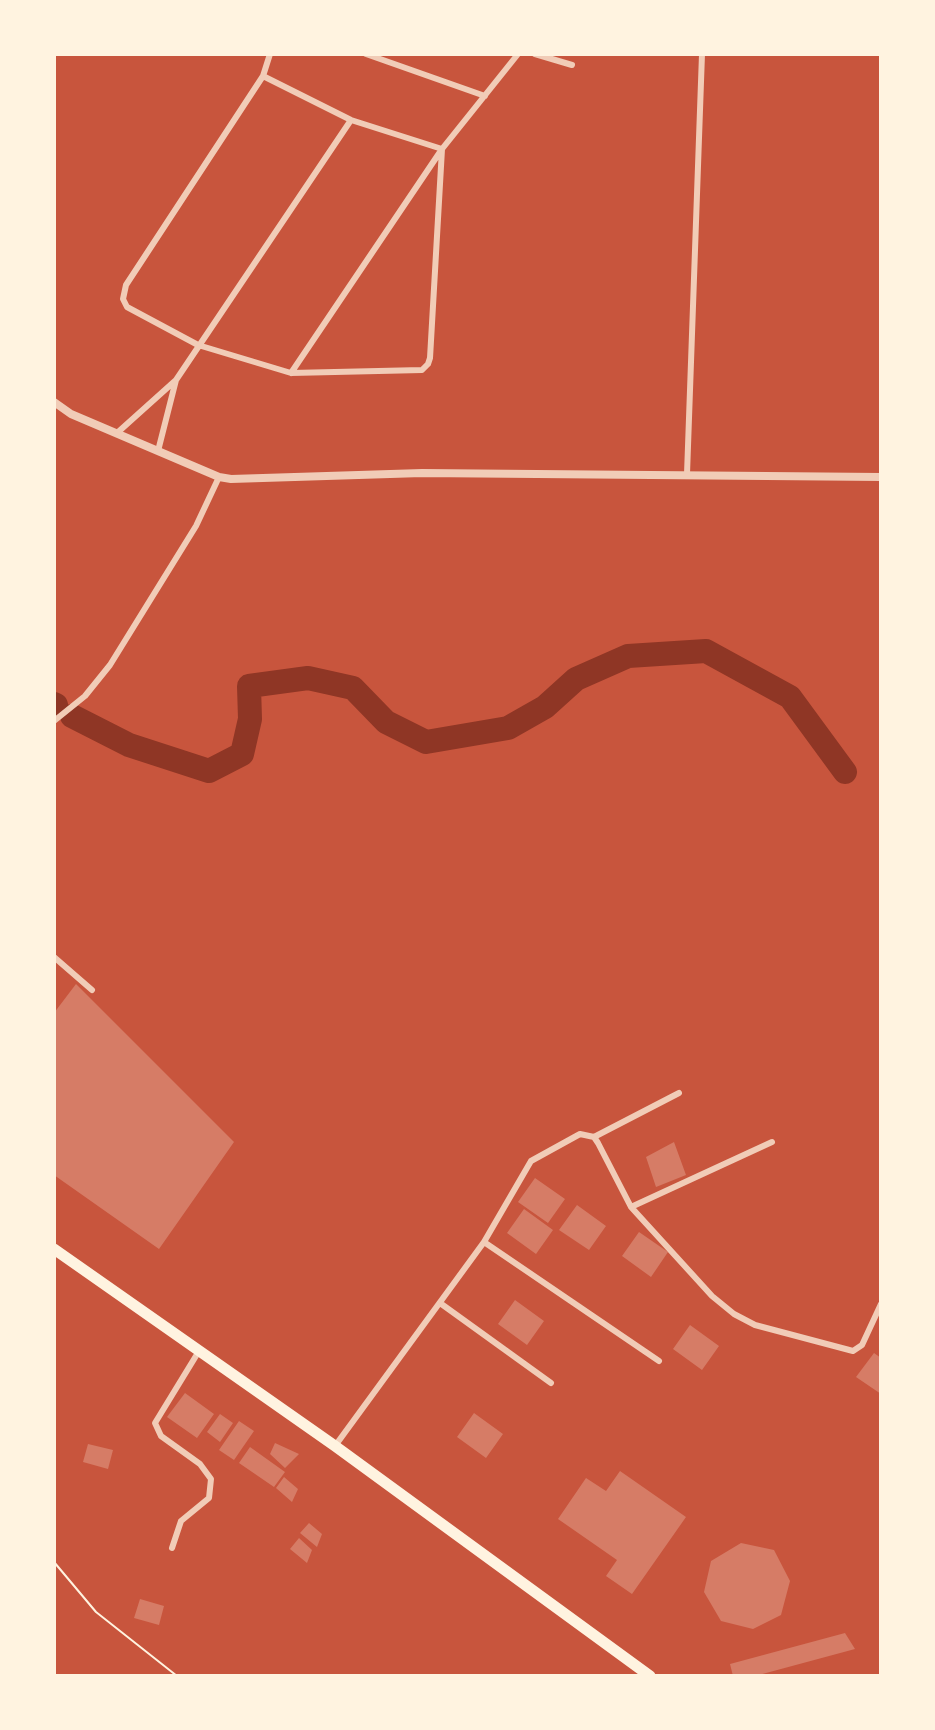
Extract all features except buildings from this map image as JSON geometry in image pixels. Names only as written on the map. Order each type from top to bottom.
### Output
[{"type":"highway","points":[[54,1249],[335,1446],[650,1676]]},
{"type":"street","points":[[270,54],[263,76],[126,285],[123,299],[127,307],[198,345],[291,373],[415,372],[428,364],[442,149]]},
{"type":"street","points":[[366,54],[485,96]]},
{"type":"street","points":[[291,373],[442,149],[518,54]]},
{"type":"street","points":[[535,54],[572,65]]},
{"type":"street","points":[[687,474],[702,54]]},
{"type":"street","points":[[263,76],[351,120],[442,149]]},
{"type":"street","points":[[117,433],[176,380],[351,120]]},
{"type":"street","points":[[158,451],[176,380]]},
{"type":"street","points":[[54,402],[71,414],[219,477],[270,479],[422,473],[881,477]]},
{"type":"street","points":[[54,721],[85,696],[110,665],[196,526],[219,477]]},
{"type":"street","points":[[54,957],[92,990]]},
{"type":"street","points":[[335,1446],[484,1242],[531,1161],[574,1136],[594,1137],[679,1093]]},
{"type":"street","points":[[594,1137],[631,1207],[712,1296],[734,1314],[755,1325],[853,1351],[862,1345],[881,1304]]},
{"type":"street","points":[[631,1207],[772,1142]]},
{"type":"street","points":[[484,1242],[659,1361]]},
{"type":"street","points":[[440,1303],[551,1383]]},
{"type":"street","points":[[172,1548],[181,1521],[209,1498],[211,1479],[200,1464],[161,1436],[155,1423],[199,1351]]},
{"type":"path","points":[[54,1562],[96,1612],[177,1676]]},
{"type":"waterway","points":[[72,716],[129,745],[209,771],[242,754],[250,719],[249,686],[308,678],[353,688],[386,722],[426,742],[508,728],[545,707],[576,679],[628,656],[706,651],[790,697],[845,772]]}]
